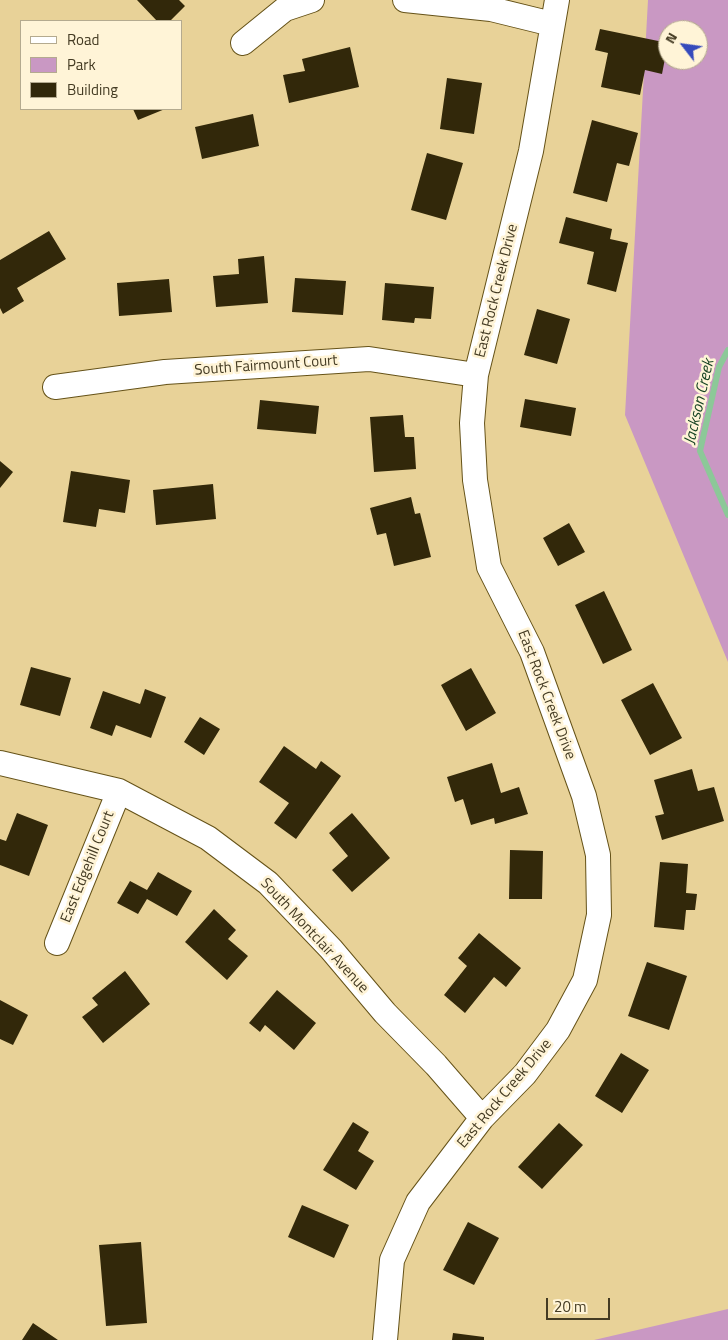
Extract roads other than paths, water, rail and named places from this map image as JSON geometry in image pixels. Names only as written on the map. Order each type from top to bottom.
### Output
[{"type":"street","points":[[243,43],[285,9],[312,0]]},
{"type":"street","points":[[405,0],[491,9],[552,24]]},
{"type":"street","name":"East Rock Creek Drive","points":[[385,1340],[392,1260],[418,1202],[482,1118],[525,1074],[558,1030],[585,980],[599,915],[598,855],[584,796],[559,722],[532,652],[490,567],[475,480],[472,423],[476,375],[531,150],[557,0]]},
{"type":"street","name":"South Fairmount Court","points":[[55,387],[166,372],[369,359],[476,375]]},
{"type":"street","name":"South Montclair Avenue","points":[[0,763],[119,791],[208,838],[268,884],[331,949],[385,1012],[482,1118]]},
{"type":"street","name":"East Edgehill Court","points":[[57,943],[119,791]]},
{"type":"waterway","name":"Jackson Creek","points":[[728,350],[719,367],[700,451],[728,515]]}]
